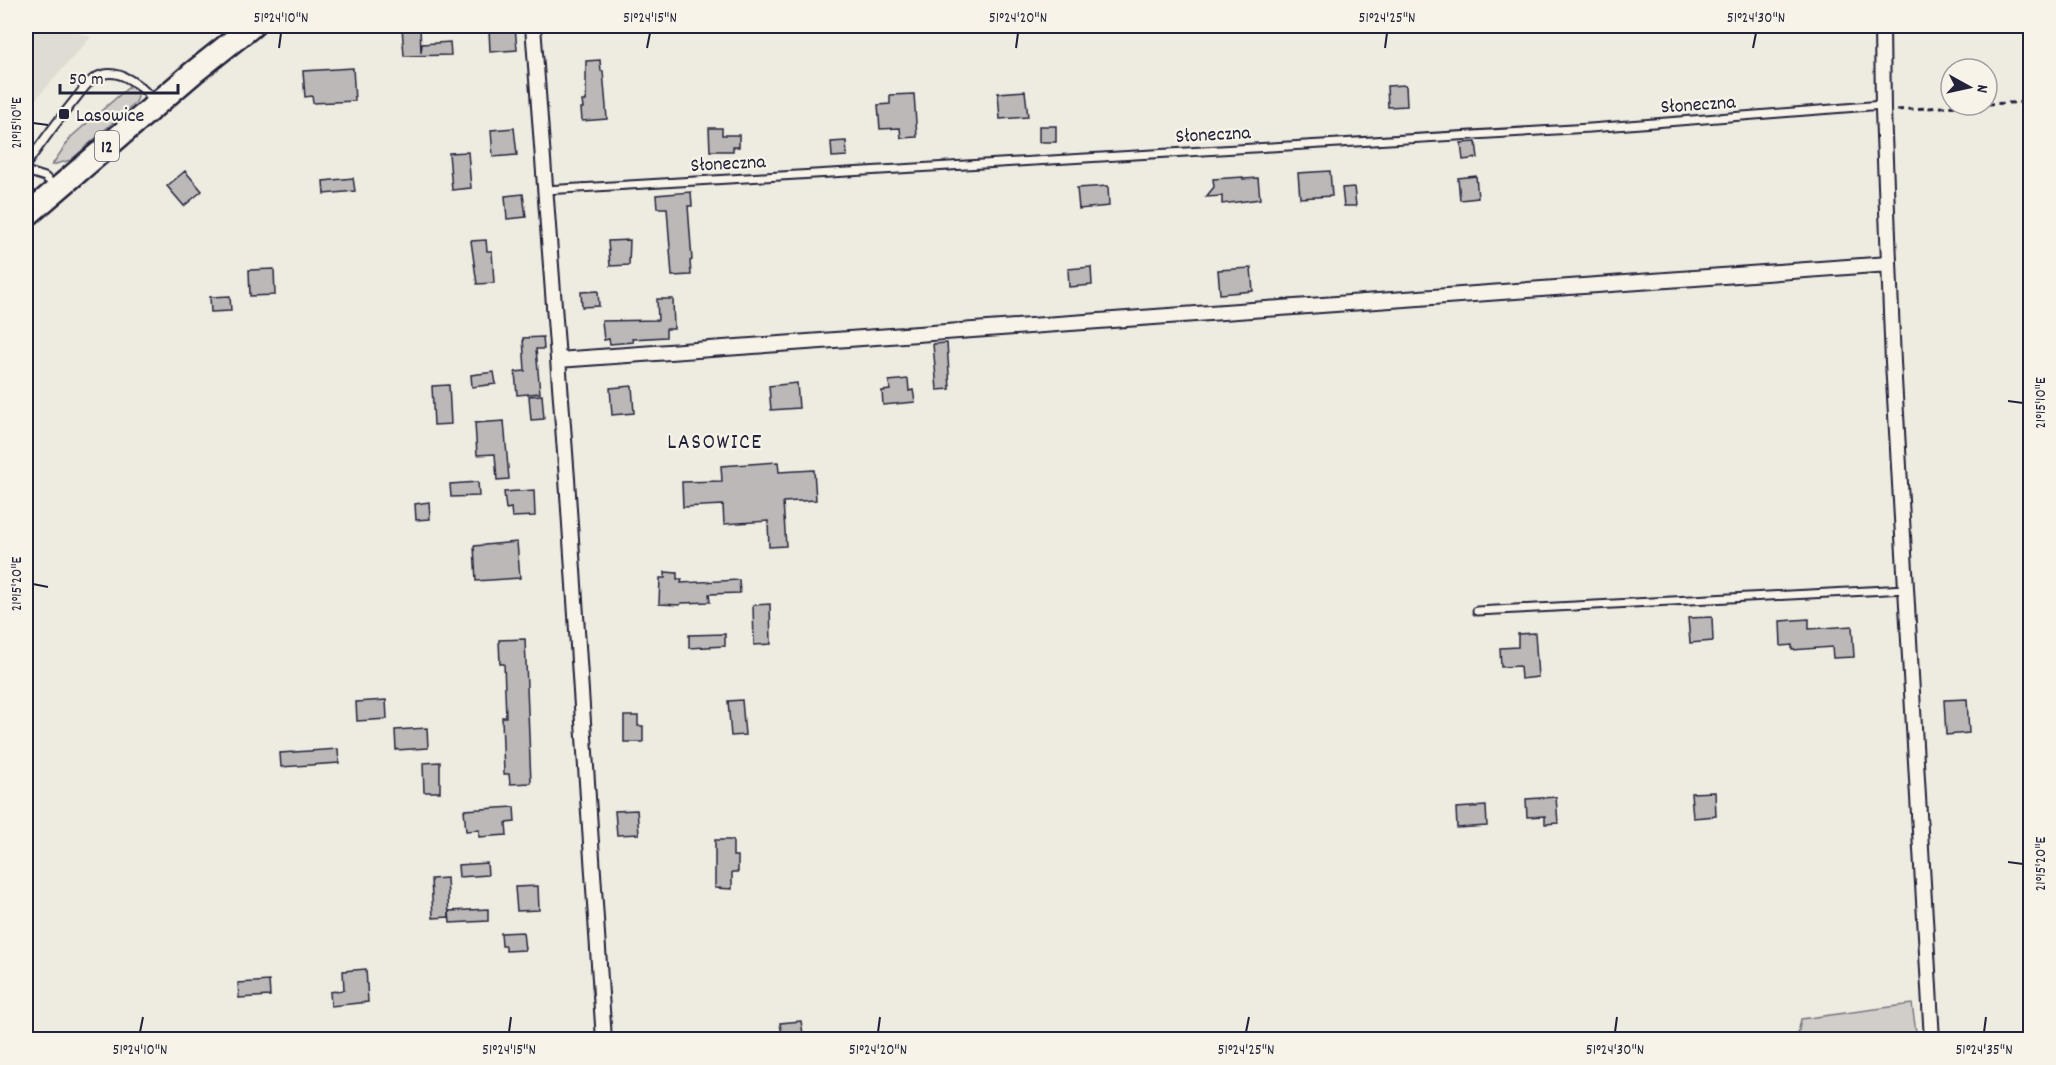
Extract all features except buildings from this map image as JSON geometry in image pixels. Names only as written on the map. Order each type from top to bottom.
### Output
[{"type":"main road","name":"12","points":[[26,216],[252,26]]},
{"type":"street","points":[[533,26],[604,1040]]},
{"type":"street","points":[[1882,26],[1893,362],[1932,1040]]},
{"type":"street","points":[[558,360],[1889,264]]},
{"type":"lane","points":[[26,165],[74,101],[96,76],[108,74],[132,80],[158,103]]},
{"type":"lane","name":"Słoneczna","points":[[544,190],[1590,128],[1883,108]]},
{"type":"lane","points":[[26,171],[45,177],[57,188]]},
{"type":"lane","points":[[1478,611],[1907,589]]},
{"type":"path","points":[[1999,103],[2031,102]]},
{"type":"path","points":[[1883,108],[1939,106]]},
{"type":"shaded area","points":[[26,26],[59,26],[91,37],[26,110]]},
{"type":"shaded area","points":[[130,86],[137,91],[136,102],[71,160],[52,165],[71,137]]},
{"type":"shaded area","points":[[1912,1004],[1917,1039],[1797,1039],[1801,1019]]},
{"type":"place","name":"Lasowice","points":[[64,114]]},
{"type":"district","name":"LASOWICE","points":[[715,440]]}]
